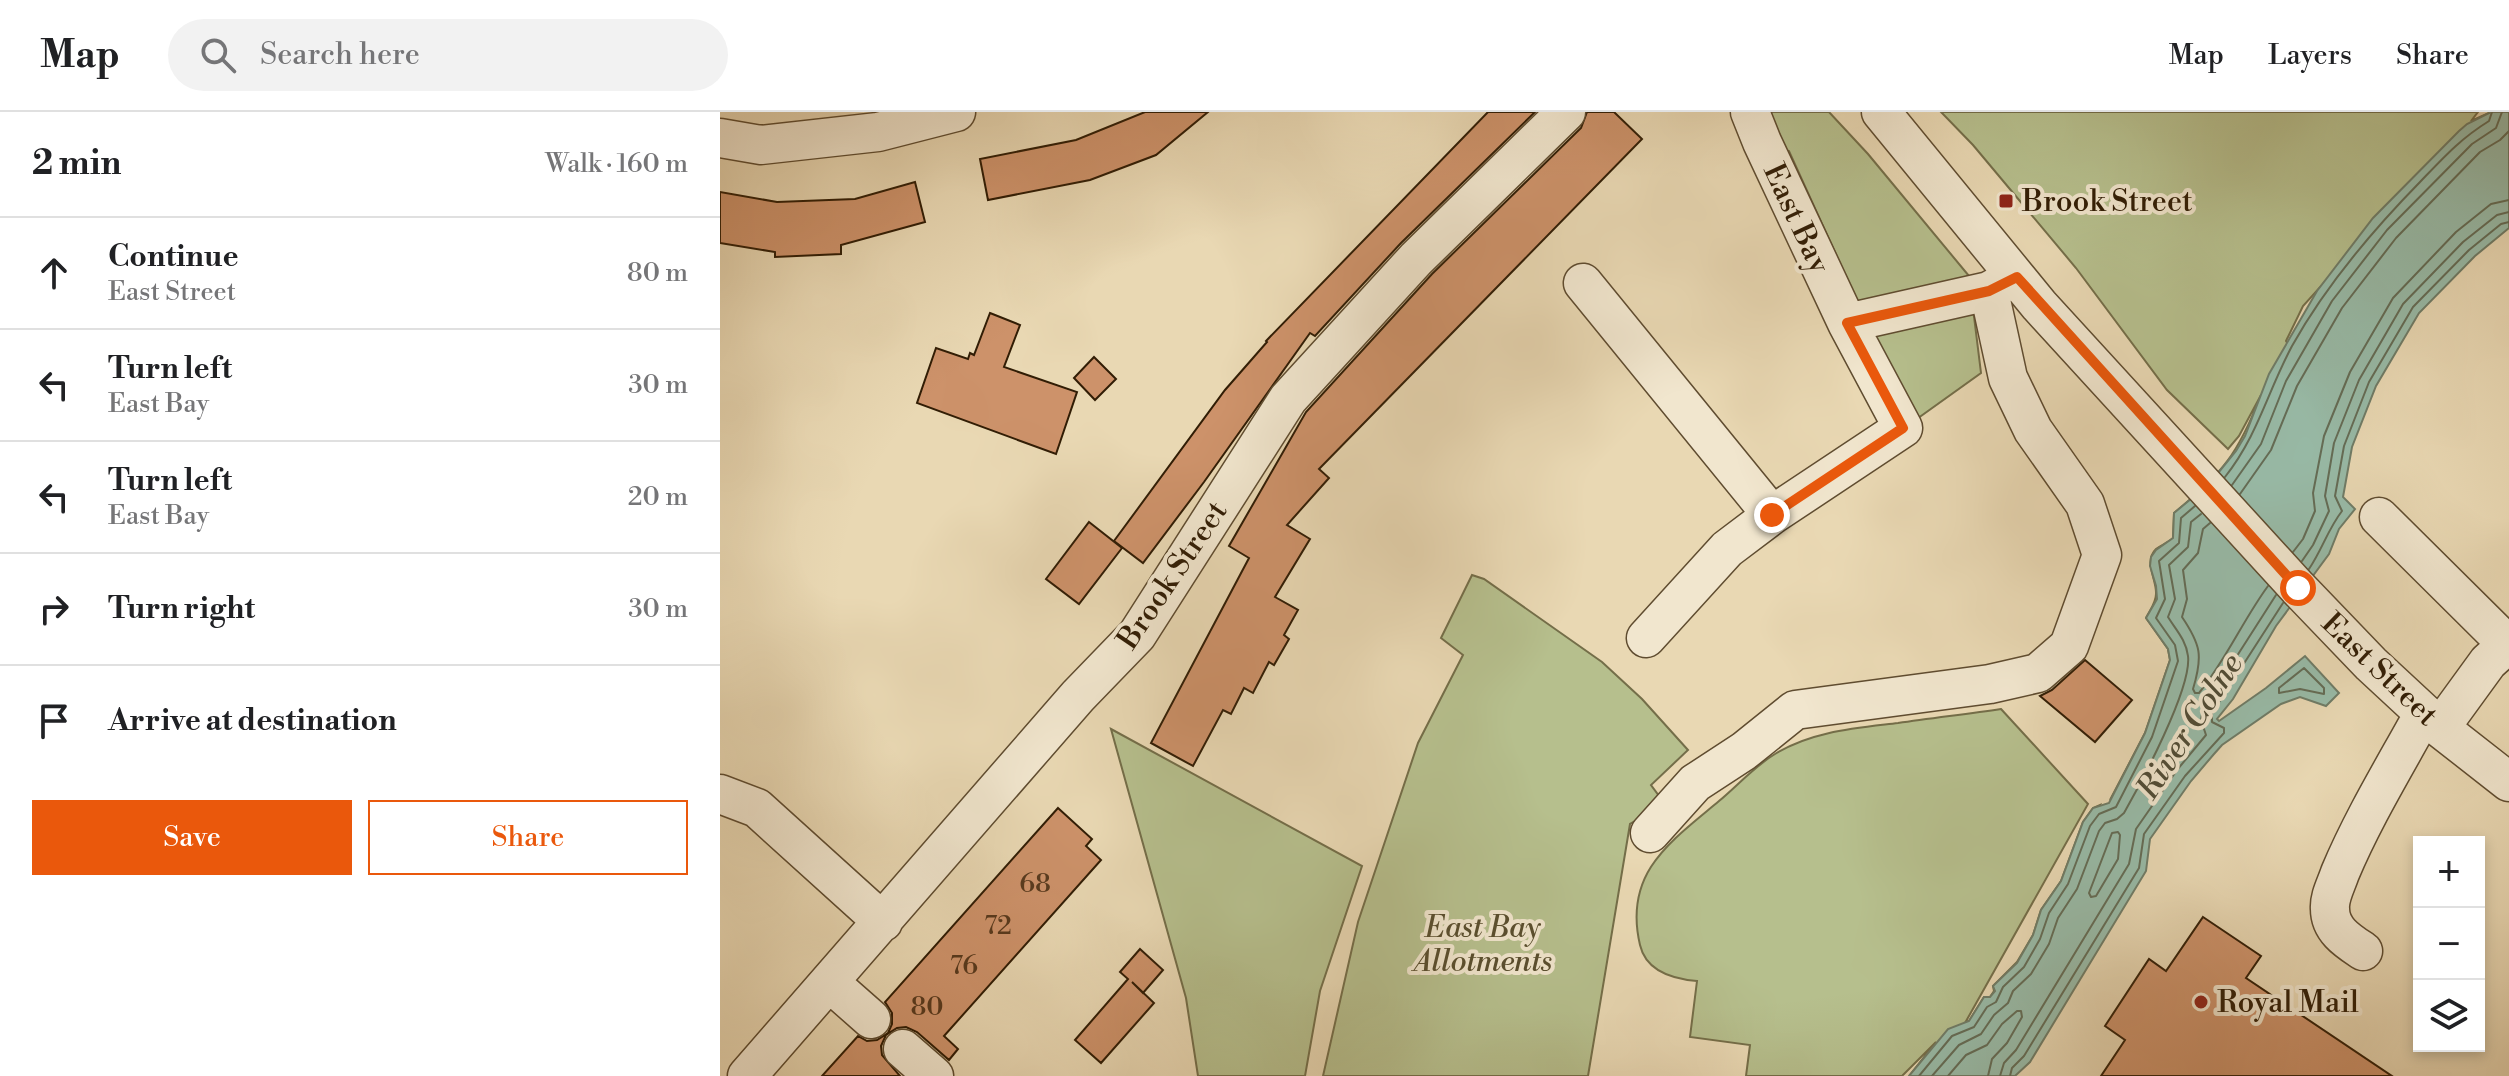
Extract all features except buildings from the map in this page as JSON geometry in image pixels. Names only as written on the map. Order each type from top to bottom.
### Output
[{"type":"street","points":[[720,138],[761,145],[878,132],[956,112]]},
{"type":"street","name":"Brook Street","points":[[747,1076],[1078,696],[1137,635],[1288,399],[1416,259],[1566,112]]},
{"type":"street","name":"East Bay","points":[[1750,112],[1847,323],[1903,428],[1772,515]]},
{"type":"street","name":"East Street","points":[[1883,113],[2003,284],[2059,326],[2371,664],[2432,720],[2509,782]]},
{"type":"street","points":[[1583,283],[1772,515],[1727,549],[1646,638]]},
{"type":"street","points":[[1650,833],[1695,783],[1744,751],[1795,710],[1990,684],[2038,673],[2069,646],[2102,555],[2085,504],[2033,430],[2008,378],[2003,284],[1847,323]]},
{"type":"street","points":[[2363,951],[2343,938],[2329,912],[2331,896],[2353,842],[2432,720],[2508,644],[2379,517]]},
{"type":"street","points":[[720,794],[757,808],[883,922]]},
{"type":"street","points":[[829,982],[871,1019]]},
{"type":"street","points":[[903,1049],[934,1076]]},
{"type":"green space","points":[[1767,112],[1829,112],[1969,276],[1981,373],[1914,421],[1789,151],[1779,148]]},
{"type":"green space","points":[[1941,112],[2478,112],[2471,121],[2491,112],[2463,129],[2303,306],[2286,341],[2323,398],[2110,800],[2145,733],[2170,660],[2168,649],[2146,618],[2156,597],[2152,554],[2173,538],[2174,513],[2217,474],[2236,448],[2261,395],[2239,436],[2228,449],[2167,390],[2076,268],[1973,145]]},
{"type":"green space","name":"East Bay Allotments","points":[[1472,575],[1484,579],[1602,662],[1642,699],[1688,750],[1651,785],[1665,804],[1630,824],[1588,1076],[1323,1076],[1358,922],[1418,743],[1463,655],[1441,638]]},
{"type":"green space","points":[[2001,709],[2088,804],[1965,1023],[1984,997],[1990,997],[1993,986],[2017,962],[2033,935],[2041,910],[2061,881],[2083,822],[2093,808],[2100,805],[2007,990],[1909,1076],[1936,1042],[1902,1076],[1746,1076],[1750,1045],[1690,1037],[1697,981],[1670,976],[1648,961],[1640,945],[1637,920],[1638,898],[1645,879],[1668,846],[1760,764],[1789,746],[1819,735],[1851,729]]},
{"type":"green space","points":[[1111,729],[1362,866],[1320,991],[1305,1076],[1198,1076],[1186,998]]},
{"type":"water","name":"River Colne","points":[[2491,112],[2509,112],[2509,228],[2475,256],[2419,313],[2376,386],[2352,447],[2343,497],[2355,509],[2339,529],[2329,554],[2276,626],[2233,699],[2217,719],[2219,721],[2266,688],[2305,656],[2339,693],[2326,706],[2300,697],[2281,704],[2222,745],[2191,781],[2150,839],[2146,871],[2030,1062],[2015,1076],[1909,1076],[1948,1029],[1969,1021],[1984,997],[1990,997],[1995,991],[1993,986],[2017,963],[2033,935],[2041,910],[2061,881],[2083,822],[2093,808],[2109,803],[2145,733],[2170,660],[2168,649],[2146,618],[2157,599],[2151,557],[2173,538],[2174,513],[2210,483],[2236,451],[2269,374],[2317,291],[2373,218],[2459,131]]},
{"type":"place","name":"Brook Street","points":[[2006,201]]},
{"type":"place","name":"Royal Mail","points":[[2201,1002]]},
{"type":"route","points":[[1772,515],[1903,428],[1847,323],[1989,291],[2017,277],[2039,305],[2187,463],[2298,588]]}]
